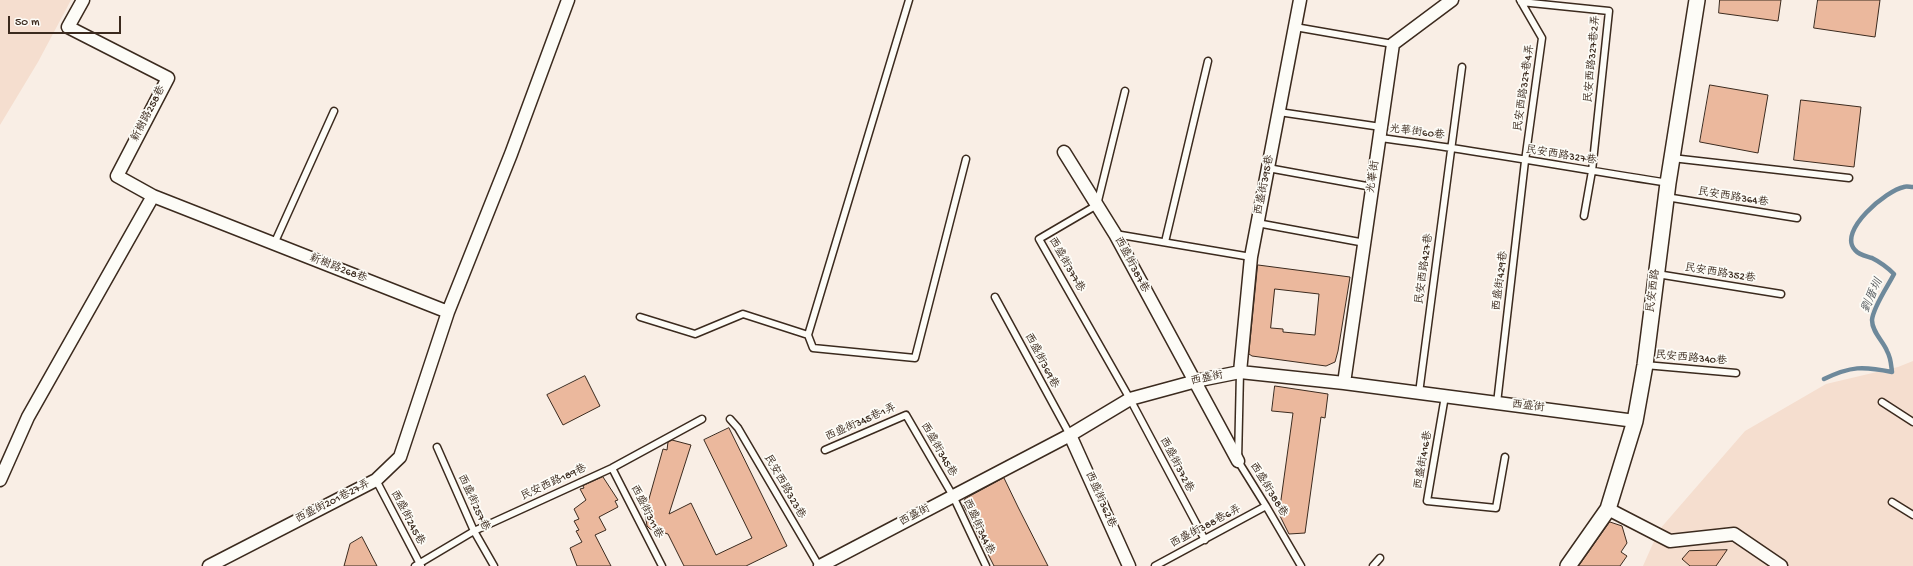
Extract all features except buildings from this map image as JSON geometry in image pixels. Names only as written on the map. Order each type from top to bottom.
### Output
[{"type":"street","name":"新樹路258巷","points":[[83,0],[68,27],[168,78],[117,176],[153,196]]},
{"type":"street","points":[[448,312],[511,154],[568,0]]},
{"type":"street","name":"西盛街395巷","points":[[1240,372],[1251,256],[1300,0]]},
{"type":"street","points":[[1393,44],[1452,0]]},
{"type":"street","name":"民安西路","points":[[1568,566],[1608,509],[1635,422],[1645,365],[1667,190],[1697,0]]},
{"type":"street","name":"光華街","points":[[1344,383],[1393,44]]},
{"type":"street","name":"西盛街387巷","points":[[1064,152],[1115,234],[1193,382],[1238,461]]},
{"type":"street","name":"新樹路268巷","points":[[153,196],[448,312]]},
{"type":"street","points":[[0,480],[28,417],[153,196]]},
{"type":"street","name":"西盛街201巷27弄","points":[[209,566],[376,480],[400,457],[448,312]]},
{"type":"street","name":"西盛街","points":[[819,566],[1070,435],[1130,399],[1193,382],[1240,372],[1344,383],[1635,422]]},
{"type":"street","name":"西盛街362巷","points":[[1070,435],[1129,566]]},
{"type":"street","points":[[1608,509],[1670,541],[1734,534],[1781,566]]},
{"type":"lane","points":[[909,0],[808,335],[813,348],[915,358],[966,159]]},
{"type":"lane","name":"民安西路327巷4弄","points":[[1520,1],[1542,38],[1525,161]]},
{"type":"lane","name":"民安西路327巷2弄","points":[[1520,1],[1609,11],[1592,171]]},
{"type":"lane","points":[[1295,27],[1393,44]]},
{"type":"lane","points":[[1165,242],[1208,61]]},
{"type":"lane","name":"民安西路427巷","points":[[1419,393],[1462,67]]},
{"type":"lane","points":[[1097,205],[1125,91]]},
{"type":"lane","points":[[274,244],[334,111]]},
{"type":"lane","name":"光華街60巷","points":[[1279,112],[1452,147]]},
{"type":"lane","name":"民安西路327巷","points":[[1452,147],[1525,161],[1592,171],[1667,190]]},
{"type":"lane","points":[[1672,158],[1849,178]]},
{"type":"lane","name":"西盛街429巷","points":[[1497,403],[1525,161]]},
{"type":"lane","points":[[1268,168],[1372,187]]},
{"type":"lane","points":[[1584,216],[1592,171]]},
{"type":"lane","name":"民安西路364巷","points":[[1667,190],[1797,218]]},
{"type":"lane","name":"西盛街377巷","points":[[1097,205],[1039,239],[1130,399]]},
{"type":"lane","points":[[1258,223],[1364,243]]},
{"type":"lane","points":[[1115,234],[1251,256]]},
{"type":"lane","name":"民安西路352巷","points":[[1656,274],[1782,294]]},
{"type":"lane","name":"西盛街369巷","points":[[995,297],[1070,435]]},
{"type":"lane","points":[[640,317],[696,334],[744,314],[808,335]]},
{"type":"lane","name":"民安西路340巷","points":[[1645,365],[1736,373]]},
{"type":"lane","name":"西盛街388巷","points":[[1240,372],[1238,461],[1266,506],[1300,566]]},
{"type":"lane","name":"西盛街416巷","points":[[1444,396],[1427,501],[1496,508],[1505,457]]},
{"type":"lane","name":"西盛街372巷","points":[[1130,399],[1205,540]]},
{"type":"lane","points":[[1882,402],[1913,422]]},
{"type":"lane","name":"西盛街345巷1弄","points":[[825,450],[906,415]]},
{"type":"lane","name":"西盛街345巷","points":[[906,415],[953,496]]},
{"type":"lane","name":"民安西路189巷","points":[[419,565],[474,531],[612,468],[702,419]]},
{"type":"lane","name":"民安西路323巷","points":[[730,419],[738,428],[819,566]]},
{"type":"lane","name":"西盛街257巷","points":[[437,447],[474,531],[494,566]]},
{"type":"lane","name":"西盛街311巷","points":[[612,468],[662,566]]},
{"type":"lane","name":"西盛街245巷","points":[[376,480],[419,565]]},
{"type":"lane","name":"西盛街344巷","points":[[953,496],[986,566]]},
{"type":"lane","points":[[1892,502],[1913,515]]},
{"type":"lane","name":"西盛街388巷6弄","points":[[1155,566],[1266,506]]},
{"type":"lane","points":[[1373,566],[1380,558]]},
{"type":"shaded area","points":[[0,0],[71,0],[38,62],[0,125]]},
{"type":"shaded area","points":[[1913,361],[1913,566],[1643,566],[1659,530],[1745,431],[1826,384],[1898,367]]},
{"type":"waterway","name":"劉厝圳","points":[[1824,379],[1850,369],[1857,368],[1892,372],[1891,361],[1872,324],[1872,320],[1878,303],[1894,274],[1878,261],[1857,252],[1851,242],[1853,233],[1858,223],[1866,212],[1876,203],[1896,190],[1905,187],[1913,187]]}]
